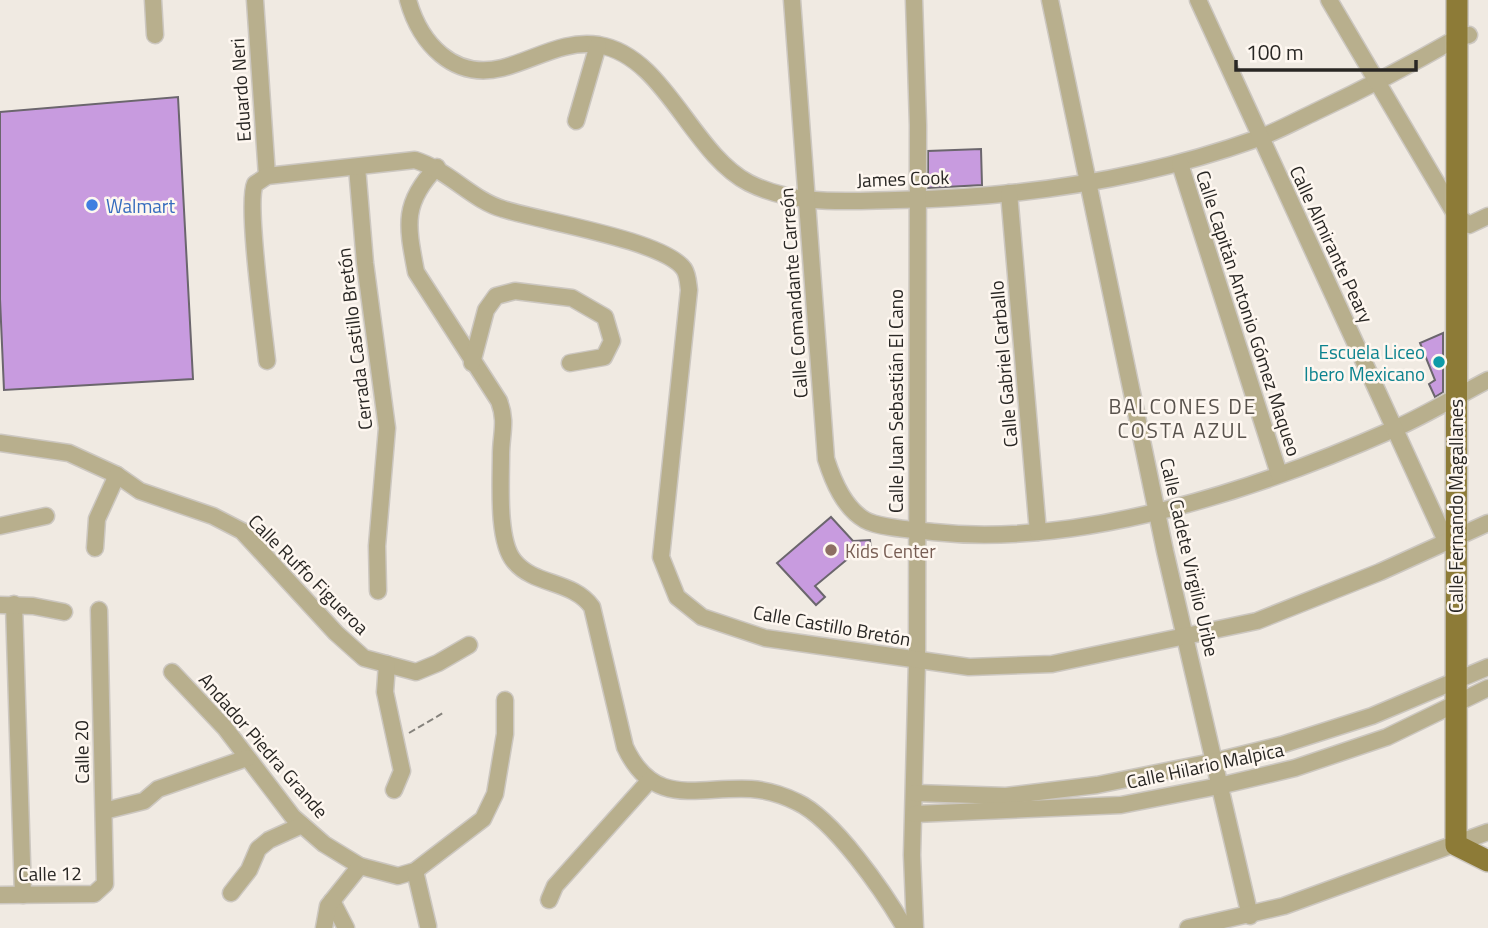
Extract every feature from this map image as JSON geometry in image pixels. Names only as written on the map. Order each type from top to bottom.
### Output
[{"type":"main road","name":"Calle Fernando Magallanes","points":[[1457,0],[1463,36],[1471,218],[1456,538],[1471,685],[1476,841]]},
{"type":"main road","name":"Calle Fernando Magallanes","points":[[1463,36],[1469,0]]},
{"type":"main road","points":[[1476,841],[1488,860]]},
{"type":"street","points":[[153,0],[155,35]]},
{"type":"street","name":"Eduardo Neri","points":[[255,0],[267,176]]},
{"type":"street","name":"James Cook","points":[[408,0],[421,34],[439,55],[462,68],[499,69],[569,45],[598,45],[621,52],[661,86],[695,134],[739,175],[750,183],[809,201],[917,200],[1009,193],[1180,164],[1259,138],[1377,83],[1463,36]]},
{"type":"street","name":"Calle Comandante Carreón","points":[[792,0],[809,201],[826,459],[842,496],[867,522],[949,534],[1038,532],[1157,512],[1279,474],[1395,429],[1488,380]]},
{"type":"street","name":"Calle Juan Sebastián El Cano","points":[[914,0],[917,661],[912,855],[915,928]]},
{"type":"street","name":"Calle Cadete Virgilio Uribe","points":[[1050,0],[1157,512],[1187,637],[1212,762],[1250,916]]},
{"type":"street","name":"Calle Almirante Peary","points":[[1198,0],[1259,138],[1395,429],[1456,538]]},
{"type":"street","points":[[1329,0],[1377,83],[1471,218]]},
{"type":"street","points":[[576,121],[598,45]]},
{"type":"street","name":"Calle Castillo Bretón","points":[[267,176],[415,160],[437,167],[501,209],[552,220],[650,249],[675,261],[685,270],[689,290],[661,556],[677,597],[702,617],[765,638],[969,667],[1052,664],[1256,621],[1488,523]]},
{"type":"street","name":"Calle Capitán Antonio Gómez Maqueo","points":[[1180,164],[1279,474]]},
{"type":"street","name":"Cerrada Castillo Bretón","points":[[357,167],[365,263],[387,428],[377,546],[379,591]]},
{"type":"street","points":[[437,167],[412,197],[409,220],[412,250],[416,272],[472,363],[499,401],[505,418],[500,451],[505,549],[524,572],[577,592],[592,607],[625,747],[633,764],[650,780],[672,791],[751,789],[800,803],[815,812],[860,863],[905,928]]},
{"type":"street","points":[[267,176],[258,179],[253,195],[267,361]]},
{"type":"street","name":"Calle Gabriel Carballo","points":[[1009,193],[1038,532]]},
{"type":"street","points":[[472,363],[486,310],[496,296],[515,292],[572,298],[605,317],[612,341],[604,356],[570,363]]},
{"type":"street","name":"Calle Ruffo Figueroa","points":[[0,443],[38,446],[69,453],[117,475],[140,491],[213,516],[242,531],[336,633],[365,658],[416,672],[469,645]]},
{"type":"street","points":[[95,548],[97,519],[117,475]]},
{"type":"street","points":[[0,526],[46,516]]},
{"type":"street","points":[[23,895],[7,604],[64,612]]},
{"type":"street","name":"Calle 20","points":[[99,610],[105,884],[100,891]]},
{"type":"street","points":[[387,664],[384,692],[401,771],[394,790]]},
{"type":"street","name":"Andador Piedra Grande","points":[[172,672],[225,728],[302,825],[324,844],[360,866],[398,876],[415,871]]},
{"type":"street","name":"Calle Hilario Malpica","points":[[915,793],[1006,796],[1097,785],[1281,745],[1471,685]]},
{"type":"street","name":"Calle Hilario Malpica","points":[[915,814],[1121,805],[1219,786],[1295,768],[1387,737],[1471,685]]},
{"type":"street","points":[[428,926],[415,871],[482,819],[495,794],[505,734],[505,699]]},
{"type":"street","points":[[104,811],[144,801],[158,789],[247,758]]},
{"type":"street","points":[[550,900],[560,880],[650,780]]},
{"type":"street","points":[[231,893],[249,870],[258,849],[269,840],[302,825]]},
{"type":"street","points":[[1188,928],[1250,916],[1476,841]]},
{"type":"street","points":[[324,928],[328,906],[360,866]]},
{"type":"street","name":"Calle 12","points":[[0,895],[100,891]]},
{"type":"street","points":[[332,901],[346,928]]},
{"type":"path","points":[[395,740],[443,713]]},
{"type":"building","name":"Walmart","points":[[178,97],[193,379],[4,390],[0,299],[0,112]]},
{"type":"building","points":[[981,149],[982,185],[928,188],[928,151]]},
{"type":"building","name":"Escuela Liceo Ibero Mexicano","points":[[1443,333],[1443,392],[1435,397],[1429,384],[1435,380],[1420,343]]},
{"type":"building","points":[[831,517],[853,541],[870,540],[871,551],[856,552],[815,586],[825,597],[816,605],[777,563]]},
{"type":"place","name":"Walmart","points":[[92,205]]},
{"type":"place","name":"Escuela Liceo Ibero Mexicano","points":[[1439,362]]},
{"type":"place","name":"Kids Center","points":[[831,550]]},
{"type":"district","name":"BALCONES DE COSTA AZUL","points":[[1183,418]]}]
